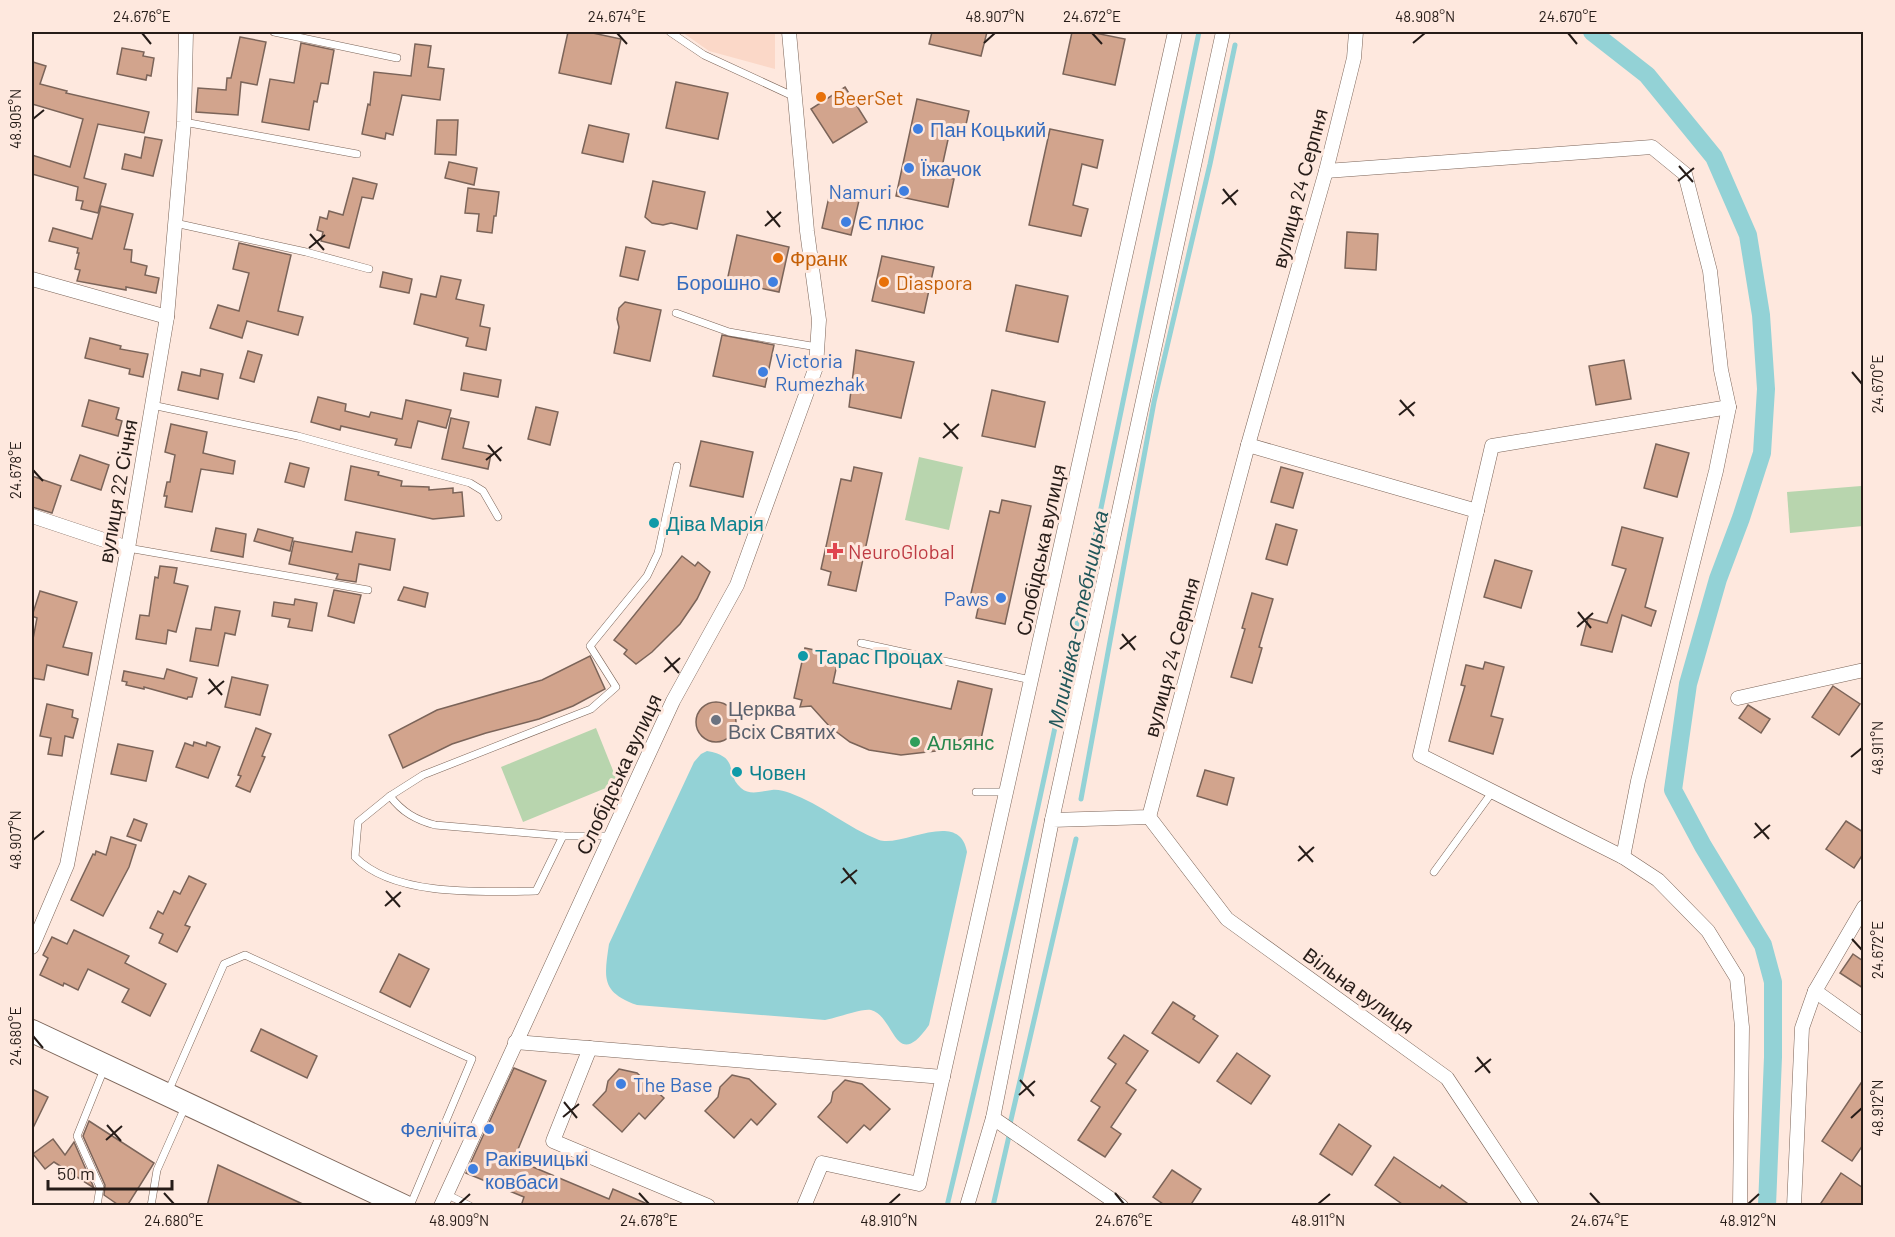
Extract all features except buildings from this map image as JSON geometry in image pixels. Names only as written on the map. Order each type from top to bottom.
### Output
[{"type":"main road","points":[[32,1031],[404,1206]]},
{"type":"street","name":"вулиця 22 Січня","points":[[32,947],[67,865],[128,548],[167,317],[184,122],[186,32]]},
{"type":"street","name":"Слобідська вулиця","points":[[443,1200],[673,701],[737,585],[816,368],[819,320],[807,231],[789,32]]},
{"type":"street","name":"Слобідська вулиця","points":[[804,1206],[822,1162],[919,1184],[1008,792],[1175,32]]},
{"type":"street","points":[[967,1206],[993,1118],[1052,820],[1222,32]]},
{"type":"street","name":"вулиця 24 Серпня","points":[[1149,817],[1248,445],[1326,171],[1354,58],[1356,32]]},
{"type":"street","points":[[1326,171],[1652,147],[1685,174],[1710,271],[1721,370],[1729,407],[1716,471],[1640,770],[1623,857]]},
{"type":"street","points":[[32,279],[167,317]]},
{"type":"street","points":[[1729,407],[1492,446],[1420,755],[1623,857],[1658,880],[1708,931],[1737,978],[1742,1027],[1740,1206]]},
{"type":"street","points":[[1248,445],[1477,511]]},
{"type":"street","points":[[32,516],[128,548]]},
{"type":"street","points":[[1738,698],[1863,670]]},
{"type":"street","points":[[1052,820],[1149,817]]},
{"type":"street","name":"Вільна вулиця","points":[[1149,817],[1227,919],[1447,1078],[1532,1206]]},
{"type":"street","points":[[1794,1206],[1802,1028],[1815,991],[1863,907]]},
{"type":"street","points":[[1815,991],[1863,1026]]},
{"type":"street","points":[[515,1042],[943,1077]]},
{"type":"street","points":[[590,1048],[553,1141],[708,1206]]},
{"type":"street","points":[[993,1118],[1121,1206]]},
{"type":"lane","points":[[274,32],[397,58]]},
{"type":"lane","points":[[670,32],[704,56],[795,97]]},
{"type":"lane","points":[[184,122],[357,154]]},
{"type":"lane","points":[[175,223],[306,252],[369,269]]},
{"type":"lane","points":[[676,313],[729,332],[817,347]]},
{"type":"lane","points":[[152,405],[298,436],[470,483],[483,491],[498,517]]},
{"type":"lane","points":[[563,836],[536,891],[462,892],[394,881],[365,867],[355,857],[358,822],[390,796],[423,774],[591,709],[616,687],[590,646],[647,576],[658,553],[677,466]]},
{"type":"lane","points":[[128,548],[368,590]]},
{"type":"lane","points":[[861,643],[1031,680]]},
{"type":"lane","points":[[1434,873],[1493,791]]},
{"type":"lane","points":[[976,792],[1008,792]]},
{"type":"lane","points":[[390,796],[399,808],[419,821],[435,825],[563,836],[610,836]]},
{"type":"lane","points":[[151,1206],[157,1170],[177,1099],[224,964],[245,956],[472,1059],[410,1206]]},
{"type":"lane","points":[[97,1206],[100,1187],[77,1136],[105,1066]]},
{"type":"lane","points":[[443,1200],[470,1206]]},
{"type":"shaded area","points":[[682,32],[775,32],[775,69],[709,51]]},
{"type":"green space","points":[[919,457],[963,467],[949,530],[905,520]]},
{"type":"green space","points":[[1861,486],[1863,526],[1790,533],[1787,492]]},
{"type":"green space","points":[[596,728],[618,783],[523,822],[501,767]]},
{"type":"water","points":[[707,751],[718,754],[728,761],[736,782],[748,792],[776,790],[790,793],[813,803],[879,840],[889,841],[942,831],[953,833],[962,839],[967,852],[929,1025],[918,1039],[909,1044],[902,1043],[879,1014],[871,1010],[825,1020],[637,1005],[625,1000],[611,989],[606,975],[609,944],[694,762]]},
{"type":"waterway","name":"Млинівка-Стебницька","points":[[947,1206],[1047,766],[1199,32]]},
{"type":"waterway","points":[[1592,32],[1647,75],[1714,157],[1748,235],[1761,315],[1766,389],[1762,453],[1718,579],[1688,684],[1673,790],[1703,846],[1763,945],[1773,982],[1773,1057],[1767,1206]]},
{"type":"waterway","points":[[1081,799],[1154,402],[1210,164],[1235,45]]},
{"type":"waterway","points":[[1010,1124],[1076,839]]},
{"type":"waterway","points":[[993,1206],[1009,1136]]},
{"type":"place","name":"BeerSet","points":[[821,97]]},
{"type":"place","name":"Пан Коцький","points":[[918,129]]},
{"type":"place","name":"Їжачок","points":[[909,168]]},
{"type":"place","name":"Namuri","points":[[904,191]]},
{"type":"place","name":"Є плюс","points":[[846,222]]},
{"type":"place","name":"Франк","points":[[778,258]]},
{"type":"place","name":"Борошно","points":[[773,282]]},
{"type":"place","name":"Diaspora","points":[[884,282]]},
{"type":"place","name":"Victoria Rumezhak","points":[[763,372]]},
{"type":"place","name":"Діва Марія","points":[[654,523]]},
{"type":"place","name":"NeuroGlobal","points":[[835,551]]},
{"type":"place","name":"Paws","points":[[1001,598]]},
{"type":"place","name":"Тарас Процах","points":[[803,656]]},
{"type":"place","name":"Церква Всіх Святих","points":[[716,720]]},
{"type":"place","name":"Альянс","points":[[915,742]]},
{"type":"place","name":"Човен","points":[[737,772]]},
{"type":"place","name":"The Base","points":[[621,1084]]},
{"type":"place","name":"Фелічіта","points":[[489,1129]]},
{"type":"place","name":"Раківчицькі ковбаси","points":[[473,1169]]}]
